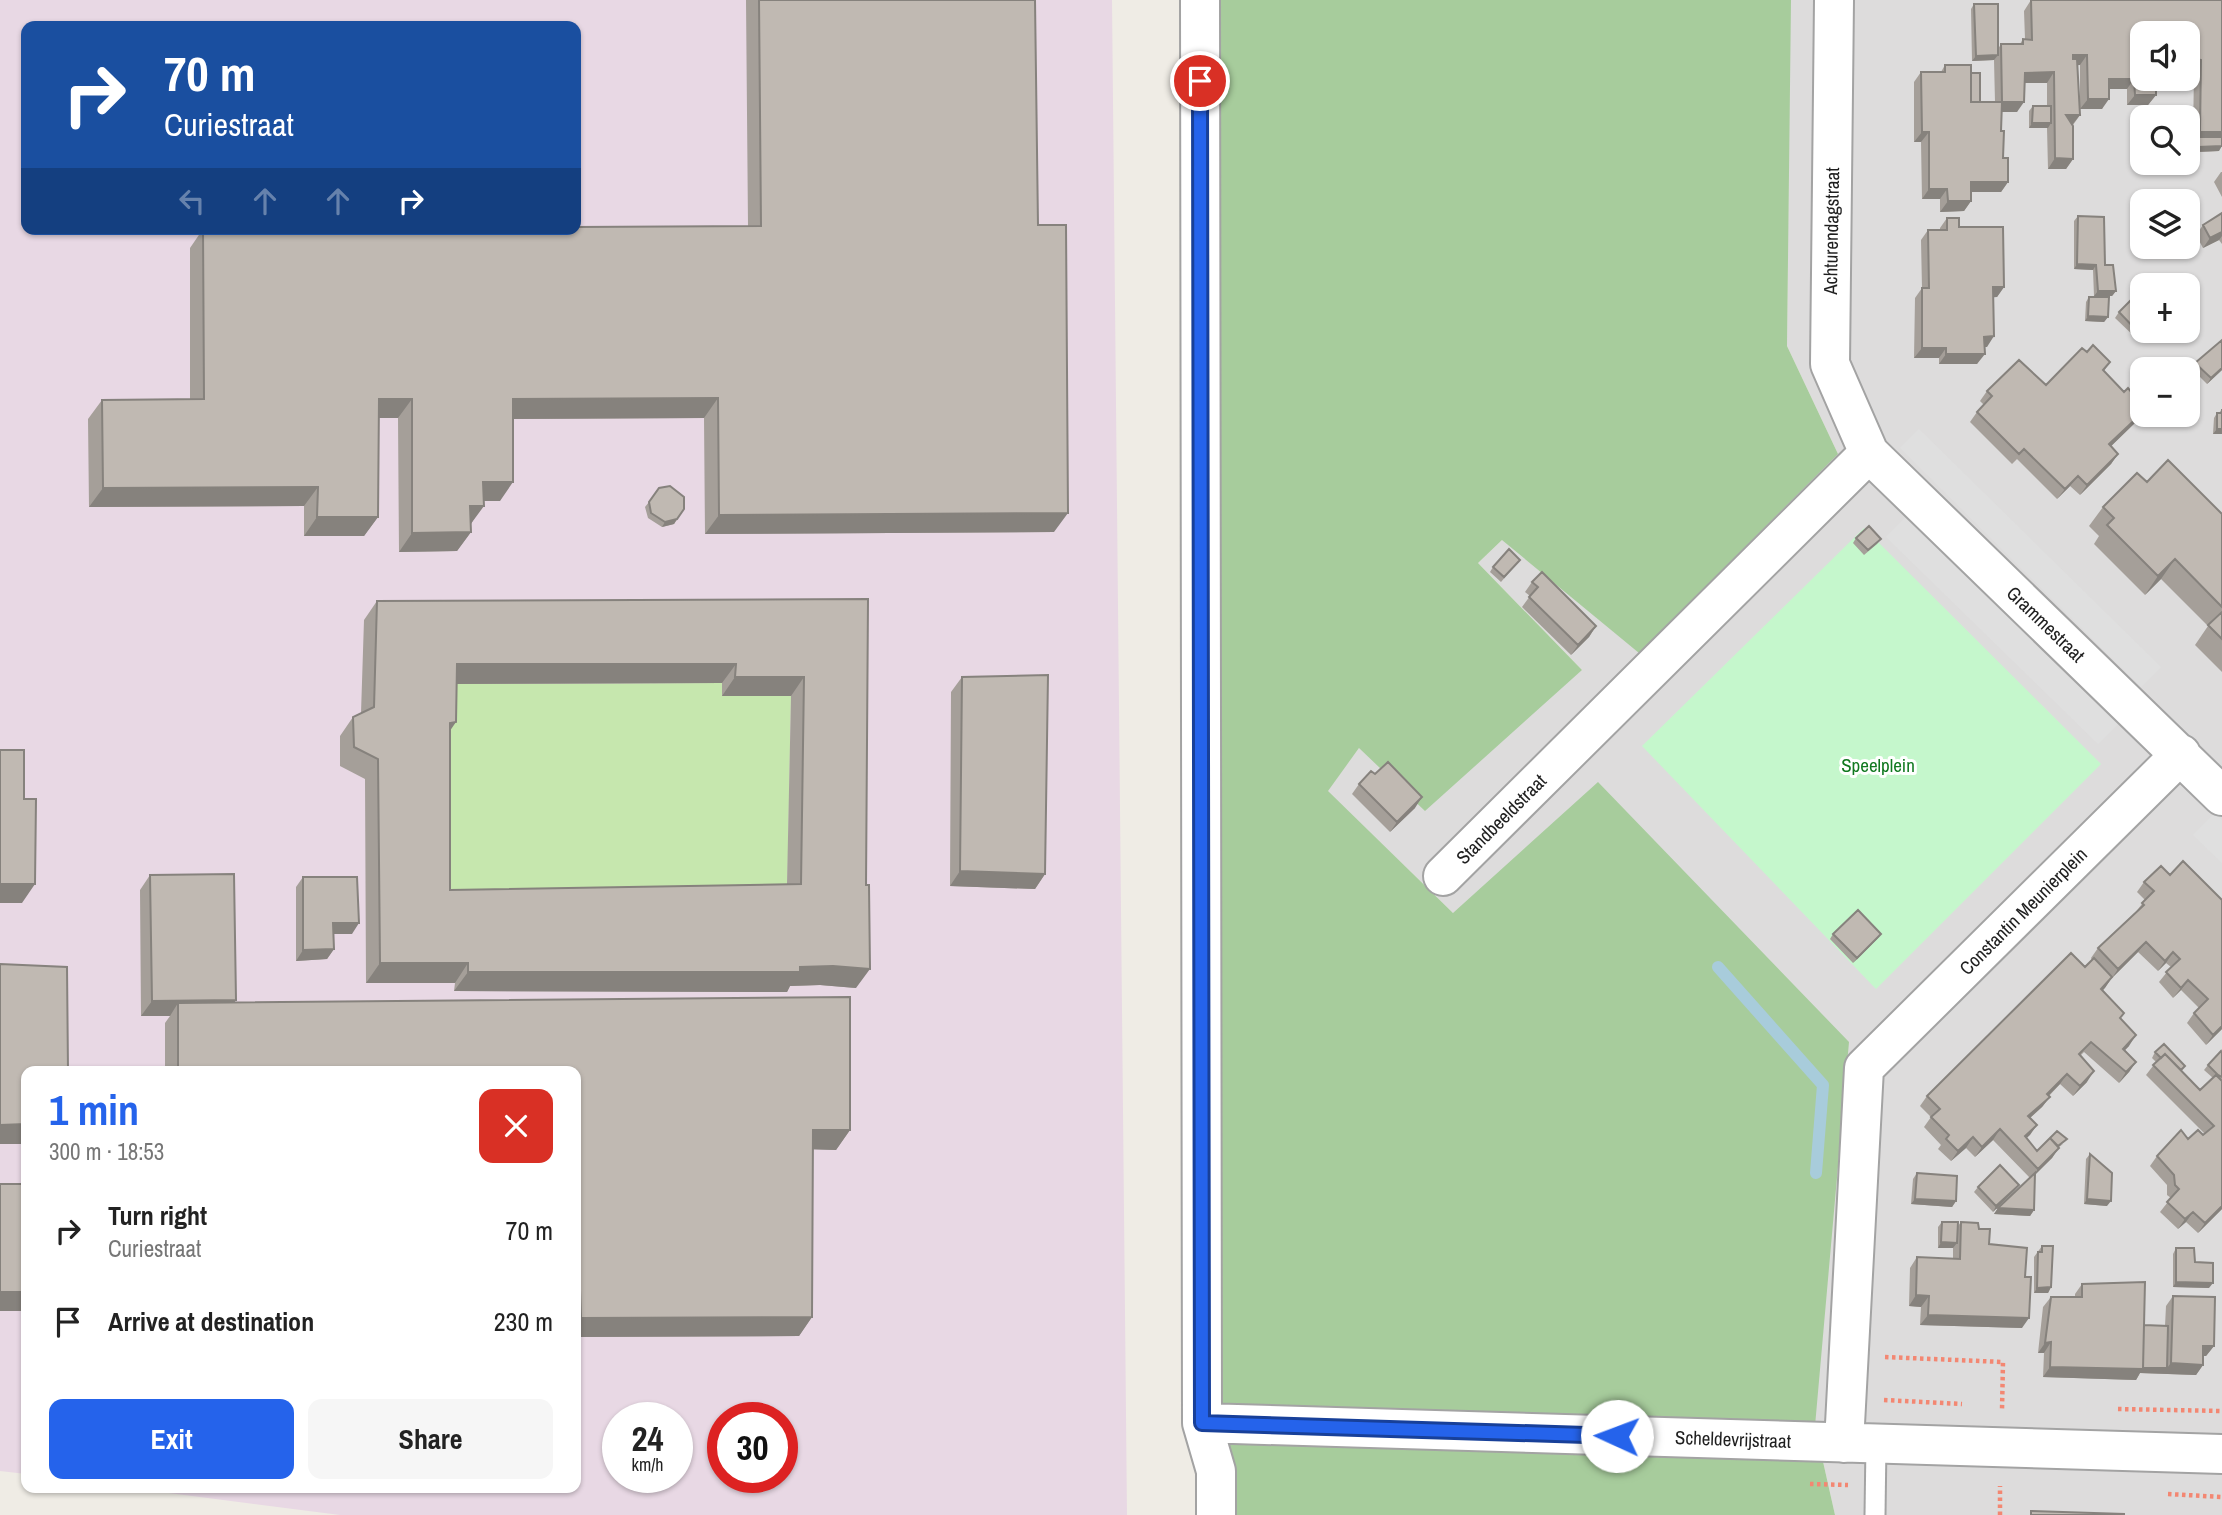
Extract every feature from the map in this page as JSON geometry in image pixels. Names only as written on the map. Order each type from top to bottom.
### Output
[{"type":"street","points":[[1200,0],[1202,1423],[1216,1471],[1216,1515]]},
{"type":"street","name":"Achturendagstraat","points":[[1834,0],[1830,364],[1869,453]]},
{"type":"street","name":"Grammestraat","points":[[1869,453],[2222,796]]},
{"type":"street","name":"Standbeeldstraat","points":[[1443,876],[1869,453]]},
{"type":"street","name":"Constantin Meunierplein","points":[[1849,1356],[1864,1068],[2181,754]]},
{"type":"street","points":[[1849,1356],[1847,1398],[1860,1443]]},
{"type":"street","name":"Scheldevrijstraat","points":[[1202,1423],[2222,1454]]},
{"type":"lane","points":[[1860,1443],[1875,1515]]},
{"type":"path","points":[[1849,1356],[2003,1362],[2000,1515]]},
{"type":"path","points":[[1847,1398],[1976,1405]]},
{"type":"path","points":[[1989,1405],[2016,1406]]},
{"type":"path","points":[[2112,1409],[2222,1411]]},
{"type":"shaded area","points":[[0,0],[1112,0],[1127,1515],[340,1515],[169,1493],[581,1493],[581,1066],[21,1066],[21,1473],[0,1471]]},
{"type":"shaded area","points":[[1790,0],[2222,0],[2222,1515],[1835,1515],[1815,1426],[1453,913],[1327,791],[1359,748],[1582,670],[1478,563],[1502,540],[1838,454],[1787,346]]},
{"type":"shaded area","points":[[1919,429],[2161,667],[2141,687],[1900,448]]},
{"type":"shaded area","points":[[1911,512],[2123,719],[2098,744],[1886,537]]},
{"type":"shaded area","points":[[2215,813],[2222,820],[2222,863],[2193,835]]},
{"type":"green space","points":[[1215,0],[1791,0],[1787,346],[1838,454],[1639,653],[1502,540],[1478,563],[1582,670],[1425,811],[1359,748],[1328,791],[1453,913],[1598,782],[1849,1042],[1815,1426],[1835,1515],[1214,1515]]},
{"type":"green space","name":"Speelplein","points":[[1864,528],[2101,764],[1876,989],[1642,746]]},
{"type":"green space","points":[[722,683],[722,696],[791,696],[787,904],[436,910],[444,684]]},
{"type":"building","points":[[759,0],[1035,0],[1038,225],[1066,225],[1068,513],[719,515],[718,398],[513,399],[513,482],[483,482],[484,506],[470,506],[471,532],[412,533],[412,399],[379,399],[378,517],[317,517],[318,487],[103,488],[102,400],[204,399],[203,235],[581,235],[581,227],[761,226]]},
{"type":"building","points":[[2031,0],[2222,0],[2222,132],[2200,132],[2200,21],[2130,21],[2130,79],[2109,79],[2109,99],[2088,99],[2087,55],[2073,55],[2073,59],[2077,59],[2080,115],[2066,115],[2073,126],[2073,159],[2055,158],[2054,72],[2025,73],[2024,102],[2002,102],[2001,44],[2023,44],[2023,39],[2032,40]]},
{"type":"building","points":[[1974,4],[1998,4],[1998,55],[1976,56]]},
{"type":"building","points":[[1945,65],[1971,65],[1971,102],[2002,102],[2003,158],[2008,158],[2008,182],[1971,182],[1971,201],[1948,201],[1947,189],[1929,189],[1929,132],[1922,132],[1921,72],[1945,72]]},
{"type":"building","points":[[1971,73],[1980,73],[1980,102],[1971,102]]},
{"type":"building","points":[[2135,91],[2156,91],[2156,95],[2135,95]]},
{"type":"building","points":[[2033,106],[2051,106],[2051,123],[2032,123]]},
{"type":"building","points":[[2200,137],[2222,137],[2222,146],[2200,147]]},
{"type":"building","points":[[2222,213],[2222,232],[2210,238],[2203,225]]},
{"type":"building","points":[[2078,216],[2104,217],[2105,265],[2113,265],[2116,291],[2098,291],[2096,265],[2077,264]]},
{"type":"building","points":[[1947,218],[1959,218],[1959,227],[2003,227],[2004,287],[1993,287],[1994,336],[1984,337],[1985,354],[1946,354],[1946,348],[1922,348],[1922,288],[1929,288],[1928,230],[1947,230]]},
{"type":"building","points":[[2089,297],[2109,297],[2108,317],[2088,316]]},
{"type":"building","points":[[2130,301],[2130,324],[2119,312]]},
{"type":"building","points":[[2222,340],[2222,368],[2211,378],[2200,368],[2200,359]]},
{"type":"building","points":[[2093,345],[2110,362],[2103,370],[2124,392],[2128,388],[2130,390],[2130,424],[2109,444],[2118,454],[2087,485],[2078,476],[2065,489],[2024,449],[2019,454],[1977,412],[1992,396],[1987,391],[2019,360],[2046,385],[2082,348],[2087,352]]},
{"type":"building","points":[[2217,413],[2222,413],[2222,429],[2217,429]]},
{"type":"building","points":[[2168,460],[2222,514],[2222,607],[2175,559],[2158,576],[2107,525],[2114,518],[2103,507],[2137,473],[2147,482]]},
{"type":"building","points":[[670,486],[684,497],[684,509],[677,519],[665,522],[651,513],[649,502],[659,488]]},
{"type":"building","points":[[1869,526],[1881,539],[1868,550],[1856,538]]},
{"type":"building","points":[[1509,549],[1520,560],[1504,577],[1493,567]]},
{"type":"building","points":[[1542,572],[1596,626],[1578,645],[1529,597],[1538,587],[1532,582]]},
{"type":"building","points":[[868,599],[866,885],[869,885],[870,969],[833,966],[800,967],[800,972],[468,972],[468,963],[380,963],[378,759],[354,747],[353,717],[374,707],[377,601]],"holes":[[[457,664],[736,664],[735,677],[804,677],[801,884],[450,890],[450,723],[456,722]]]},
{"type":"building","points":[[2222,612],[2222,639],[2208,625]]},
{"type":"building","points":[[1048,675],[1045,874],[960,871],[962,677]]},
{"type":"building","points":[[0,750],[24,750],[24,799],[36,799],[35,884],[0,884]]},
{"type":"building","points":[[1388,762],[1422,797],[1397,822],[1359,784],[1371,771],[1375,774]]},
{"type":"building","points":[[2183,861],[2222,900],[2222,1026],[2213,1035],[2194,1013],[2208,999],[2188,980],[2181,988],[2166,972],[2180,959],[2173,952],[2165,961],[2146,942],[2118,969],[2098,948],[2144,905],[2142,903],[2154,891],[2144,882],[2161,866],[2170,875]]},
{"type":"building","points":[[234,874],[236,1000],[152,1001],[150,875]]},
{"type":"building","points":[[303,877],[357,877],[359,923],[333,923],[334,949],[303,950]]},
{"type":"building","points":[[1858,910],[1881,934],[1857,958],[1833,934]]},
{"type":"building","points":[[2071,953],[2085,967],[2094,958],[2112,977],[2101,989],[2124,1013],[2120,1018],[2136,1035],[2123,1049],[2136,1062],[2126,1072],[2091,1042],[2079,1054],[2094,1071],[2080,1086],[2067,1074],[2047,1094],[2050,1097],[2028,1116],[2037,1125],[2025,1136],[2037,1151],[2050,1138],[2059,1148],[2038,1169],[2000,1129],[1982,1147],[1973,1137],[1958,1151],[1946,1139],[1949,1135],[1931,1117],[1940,1109],[1927,1096]]},
{"type":"building","points":[[0,964],[67,967],[68,1066],[21,1066],[21,1124],[0,1125]]},
{"type":"building","points":[[850,997],[850,1130],[813,1130],[812,1317],[581,1318],[581,1066],[178,1066],[178,1003]]},
{"type":"building","points":[[2164,1044],[2185,1066],[2181,1070],[2165,1054],[2161,1058],[2155,1052]]},
{"type":"building","points":[[2221,1051],[2222,1053],[2222,1077],[2208,1065]]},
{"type":"building","points":[[2165,1054],[2200,1090],[2216,1075],[2222,1081],[2222,1206],[2205,1223],[2193,1212],[2185,1219],[2167,1202],[2179,1189],[2175,1185],[2174,1175],[2157,1156],[2181,1130],[2188,1139],[2198,1130],[2203,1135],[2214,1126],[2153,1065]]},
{"type":"building","points":[[2057,1131],[2067,1139],[2058,1146],[2050,1138]]},
{"type":"building","points":[[2090,1154],[2112,1173],[2111,1201],[2087,1199]]},
{"type":"building","points":[[2000,1165],[2019,1185],[1996,1206],[1978,1187]]},
{"type":"building","points":[[1917,1173],[1957,1176],[1956,1201],[1915,1199]]},
{"type":"building","points":[[2035,1173],[2034,1210],[1998,1208]]},
{"type":"building","points":[[0,1184],[21,1184],[21,1292],[0,1292]]},
{"type":"building","points":[[1942,1222],[1958,1222],[1957,1243],[1941,1242]]},
{"type":"building","points":[[1961,1222],[1978,1223],[1979,1229],[1990,1229],[1989,1244],[2027,1248],[2025,1277],[2031,1277],[2029,1318],[1928,1315],[1929,1296],[1916,1295],[1917,1257],[1960,1259]]},
{"type":"building","points":[[2042,1246],[2053,1246],[2051,1287],[2037,1288],[2038,1252],[2042,1252]]},
{"type":"building","points":[[2176,1248],[2194,1248],[2195,1262],[2213,1263],[2213,1283],[2176,1282]]},
{"type":"building","points":[[2145,1282],[2143,1369],[2050,1367],[2051,1342],[2045,1343],[2051,1297],[2082,1297],[2082,1284]]},
{"type":"building","points":[[2173,1296],[2215,1297],[2214,1346],[2203,1346],[2203,1365],[2171,1363]]},
{"type":"building","points":[[2144,1325],[2168,1326],[2167,1368],[2143,1368]]},
{"type":"building","points":[[2031,1511],[2124,1514],[2124,1515],[2031,1515]]},
{"type":"waterway","points":[[1718,967],[1823,1085],[1816,1173]]},
{"type":"route","points":[[1200,81],[1202,1423],[1617,1436]]}]
